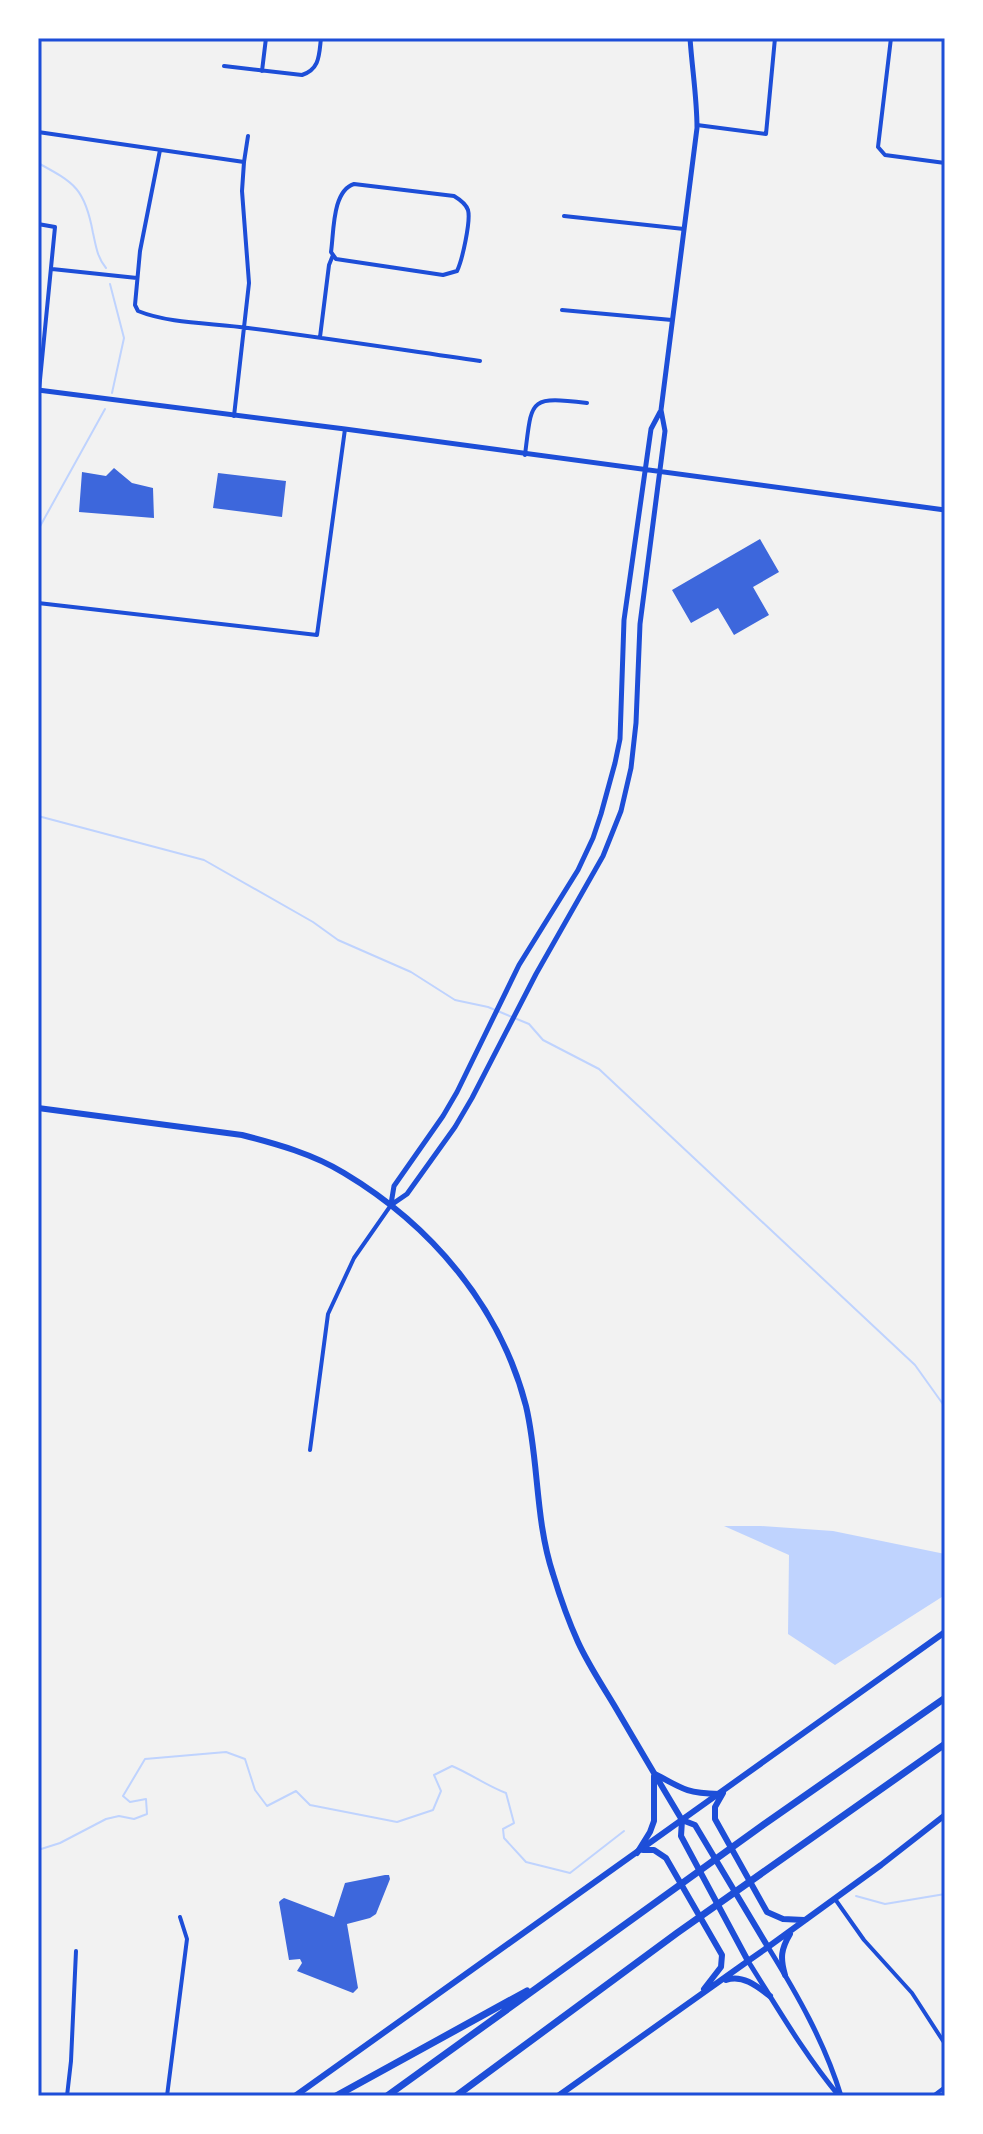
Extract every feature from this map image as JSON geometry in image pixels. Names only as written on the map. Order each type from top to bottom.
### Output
[{"type":"highway","points":[[387,2096],[945,1698]]},
{"type":"highway","points":[[456,2096],[806,1840],[945,1744]]},
{"type":"highway","points":[[336,2096],[556,1974]]},
{"type":"highway","points":[[464,2096],[483,2077]]},
{"type":"main road","points":[[38,1108],[242,1135],[310,1156],[343,1172],[391,1205],[411,1220],[449,1260],[471,1290],[501,1343],[525,1406],[535,1456],[546,1550],[578,1644],[682,1820],[681,1836],[748,1961]]},
{"type":"main road","points":[[295,2096],[945,1632]]},
{"type":"main road","points":[[654,1773],[685,1791],[722,1792]]},
{"type":"main road","points":[[639,1851],[654,1821],[654,1773]]},
{"type":"main road","points":[[722,1792],[715,1807],[715,1819],[767,1912],[783,1919],[805,1920]]},
{"type":"main road","points":[[558,2096],[835,1899],[945,1815]]},
{"type":"main road","points":[[682,1820],[695,1825],[768,1947]]},
{"type":"main road","points":[[639,1851],[654,1850],[666,1858],[722,1955],[721,1967],[700,1995]]},
{"type":"main road","points":[[785,1975],[781,1948],[793,1929]]},
{"type":"main road","points":[[711,1987],[731,1978],[757,1985],[770,1996]]},
{"type":"street","points":[[262,71],[266,38]]},
{"type":"street","points":[[224,66],[302,75],[311,72],[317,64],[321,38]]},
{"type":"street","points":[[310,1450],[328,1314],[354,1258],[391,1205],[407,1194],[455,1127],[603,856],[621,811],[631,768],[636,723],[640,624],[665,431],[661,410],[697,125],[690,38]]},
{"type":"street","points":[[697,125],[766,134],[775,38]]},
{"type":"street","points":[[891,38],[878,147],[885,155],[945,163]]},
{"type":"street","points":[[38,132],[244,162]]},
{"type":"street","points":[[234,416],[249,283],[243,208],[248,136]]},
{"type":"street","points":[[160,150],[140,251],[135,305],[138,311],[161,317],[480,361]]},
{"type":"street","points":[[320,337],[339,196],[346,187],[354,184],[454,196],[464,203],[469,212],[463,260],[457,271],[443,275],[336,259],[333,255]]},
{"type":"street","points":[[564,216],[684,229]]},
{"type":"street","points":[[38,224],[55,227],[39,390],[945,510]]},
{"type":"street","points":[[51,269],[137,278]]},
{"type":"street","points":[[562,310],[672,320]]},
{"type":"street","points":[[525,455],[531,411],[539,403],[549,399],[587,403]]},
{"type":"street","points":[[391,1205],[394,1186],[443,1116],[519,965],[578,870],[593,838],[610,786],[620,739],[624,620],[651,429],[661,410]]},
{"type":"street","points":[[38,603],[317,635],[345,429]]},
{"type":"street","points":[[835,1899],[870,1947],[912,1993],[945,2044]]},
{"type":"street","points":[[167,2096],[187,1939],[180,1917]]},
{"type":"street","points":[[768,1947],[832,2066],[840,2096]]},
{"type":"street","points":[[67,2096],[76,1951]]},
{"type":"street","points":[[748,1961],[821,2074],[840,2096]]},
{"type":"street","points":[[933,2096],[945,2087]]},
{"type":"water","points":[[724,1526],[833,1531],[945,1554],[945,1595],[835,1665],[788,1634],[789,1555]]},
{"type":"building","points":[[114,468],[132,483],[153,488],[154,518],[79,512],[82,472],[106,476]]},
{"type":"building","points":[[218,473],[286,481],[282,517],[213,508]]},
{"type":"building","points":[[760,539],[779,572],[753,587],[769,615],[734,635],[718,608],[691,623],[672,590]]},
{"type":"building","points":[[389,1875],[390,1879],[376,1914],[347,1924],[358,1988],[353,1993],[297,1971],[302,1963],[300,1959],[289,1960],[279,1902],[284,1898],[334,1917],[345,1883]]},
{"type":"waterway","points":[[38,163],[70,182],[82,197],[97,251],[106,268]]},
{"type":"waterway","points":[[110,284],[124,338],[112,393]]},
{"type":"waterway","points":[[38,530],[105,409]]},
{"type":"waterway","points":[[38,816],[204,860],[313,922],[338,940],[411,972],[455,1000],[488,1007],[529,1024],[543,1040],[599,1069],[915,1365],[945,1407]]},
{"type":"waterway","points":[[38,1850],[60,1843],[106,1819],[119,1816],[134,1819],[147,1814],[146,1799],[130,1802],[123,1796],[145,1759],[226,1752],[245,1759],[255,1790],[267,1806],[296,1791],[310,1805],[397,1822],[433,1810],[441,1791],[434,1775],[452,1766],[506,1793],[514,1823],[503,1829],[504,1838],[526,1862],[570,1873],[624,1831]]},
{"type":"waterway","points":[[856,1896],[885,1904],[945,1894]]}]
